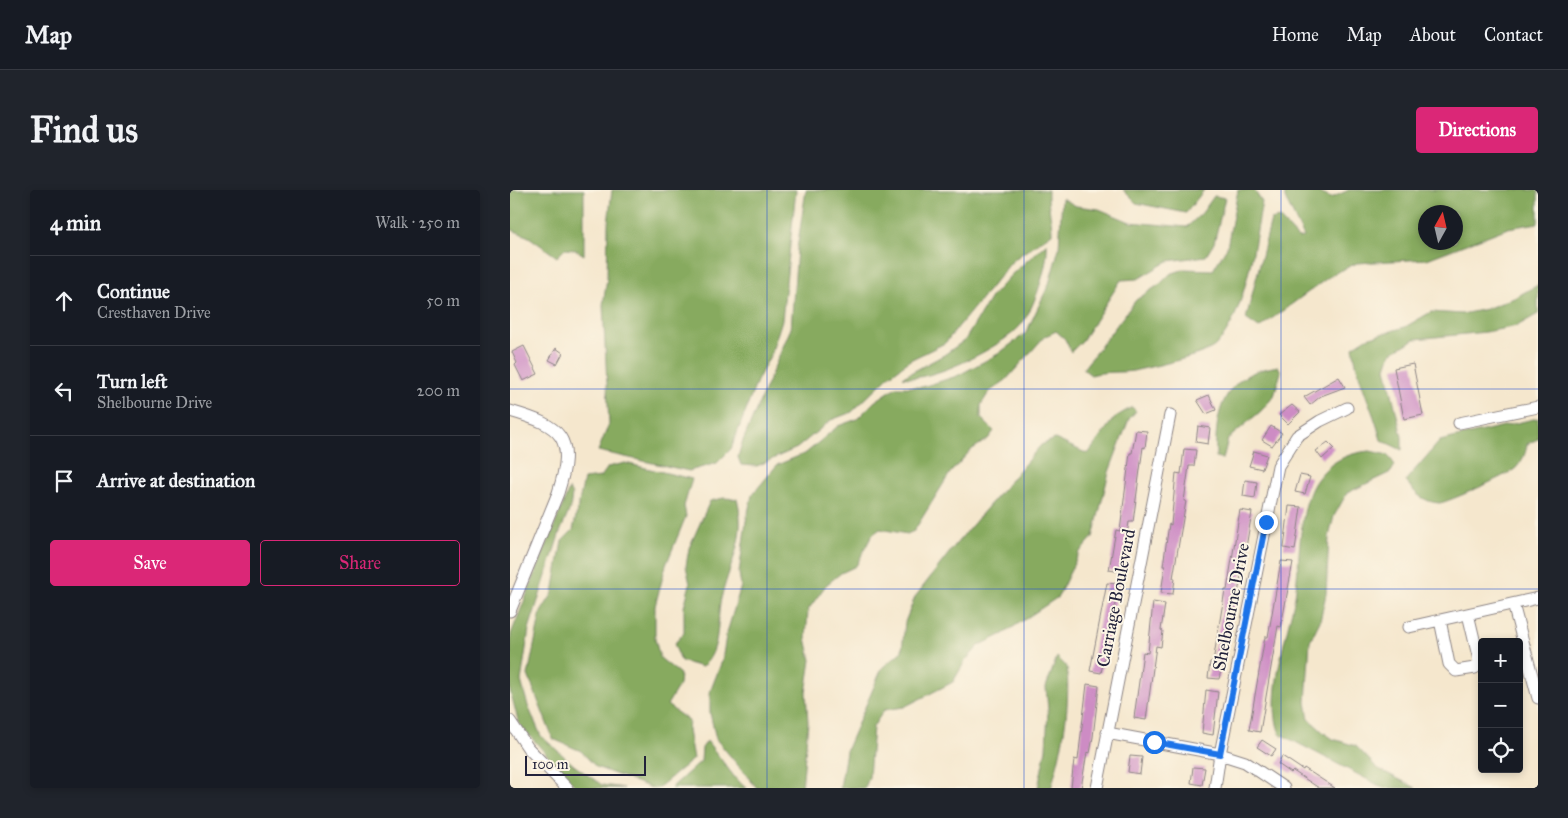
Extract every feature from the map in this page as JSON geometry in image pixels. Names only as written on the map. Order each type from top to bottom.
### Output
[{"type":"street","points":[[1459,422],[1538,407]]},
{"type":"street","name":"Shelbourne Drive","points":[[1215,788],[1220,754],[1278,466],[1297,436],[1320,421],[1348,408]]},
{"type":"street","points":[[510,410],[553,427],[561,436],[566,457],[564,473],[558,493],[510,611]]},
{"type":"street","name":"Carriage Boulevard","points":[[1098,788],[1107,733],[1170,415]]},
{"type":"street","points":[[1409,626],[1538,598]]},
{"type":"street","points":[[1513,604],[1538,698]]},
{"type":"street","points":[[1440,620],[1449,664],[1456,671],[1476,668],[1479,663],[1478,656],[1468,614]]},
{"type":"street","points":[[510,721],[528,748],[567,788]]},
{"type":"street","points":[[1107,733],[1220,754],[1245,762],[1284,788]]},
{"type":"green space","points":[[510,190],[584,190],[584,255],[576,250],[565,249],[557,257],[529,237],[510,229]]},
{"type":"green space","points":[[612,190],[796,190],[782,320],[771,354],[757,381],[731,449],[717,463],[689,471],[598,451],[609,424],[603,305],[607,278],[608,224]]},
{"type":"green space","points":[[806,190],[1048,190],[1052,233],[1013,260],[945,343],[910,360],[889,376],[852,412],[831,420],[797,448],[757,466],[741,465],[738,457],[742,443],[791,328],[797,249]]},
{"type":"green space","points":[[1123,190],[1204,190],[1186,213],[1136,203]]},
{"type":"green space","points":[[1238,190],[1254,190],[1262,202],[1252,257],[1241,298],[1226,333],[1216,345],[1189,357],[1133,371],[1091,375],[1083,369],[1136,300],[1160,284],[1170,274],[1185,269],[1213,270],[1227,247]]},
{"type":"green space","points":[[1285,190],[1313,190],[1331,198],[1349,190],[1538,190],[1538,223],[1508,228],[1463,245],[1463,205],[1418,205],[1418,250],[1451,250],[1427,259],[1357,263],[1333,274],[1259,328],[1246,319],[1271,220],[1279,218],[1298,238],[1304,237],[1285,198]]},
{"type":"green space","points":[[1214,196],[1225,198],[1214,243],[1206,256],[1168,261],[1138,279],[1121,280],[1082,341],[1071,352],[1065,339],[1056,331],[1044,337],[1006,380],[989,392],[981,405],[981,418],[994,431],[988,439],[971,450],[950,473],[914,531],[907,534],[880,529],[872,535],[856,566],[841,573],[826,585],[808,610],[806,638],[811,660],[806,693],[808,722],[802,788],[757,788],[716,739],[710,713],[710,692],[722,661],[726,636],[741,586],[739,573],[746,521],[752,495],[777,465],[806,453],[838,426],[857,419],[874,402],[896,387],[922,387],[957,376],[998,354],[1026,333],[1049,284],[1059,248],[1062,198],[1076,206],[1099,209],[1130,222],[1187,227],[1202,213]]},
{"type":"green space","points":[[1047,243],[1046,263],[1040,286],[1020,326],[998,343],[964,362],[929,375],[915,378],[903,377],[944,355],[965,340],[991,297],[1011,275]]},
{"type":"green space","points":[[1538,285],[1538,314],[1517,326],[1486,332],[1415,339],[1391,353],[1386,368],[1402,437],[1402,450],[1381,440],[1358,371],[1353,347],[1367,338],[1405,327],[1431,312],[1462,314],[1486,309],[1514,298]]},
{"type":"green space","points":[[1278,366],[1281,372],[1274,396],[1261,411],[1228,439],[1223,459],[1216,457],[1216,433],[1220,410],[1230,390],[1248,375],[1259,370]]},
{"type":"green space","points":[[1132,407],[1136,411],[1129,419],[1109,472],[1093,537],[1079,553],[1058,597],[1003,634],[980,645],[965,661],[953,682],[904,707],[884,710],[873,727],[869,777],[865,788],[840,788],[846,751],[882,668],[902,651],[905,622],[915,597],[956,544],[1041,445],[1055,439],[1088,454],[1114,418]]},
{"type":"green space","points":[[1538,418],[1538,439],[1527,444],[1524,456],[1516,468],[1491,482],[1439,503],[1429,501],[1420,496],[1406,480],[1440,441]]},
{"type":"green space","points":[[1370,451],[1388,455],[1395,465],[1391,472],[1347,493],[1334,516],[1329,537],[1326,594],[1320,621],[1310,641],[1306,702],[1309,719],[1323,732],[1333,739],[1356,746],[1377,768],[1416,788],[1384,788],[1280,734],[1276,719],[1276,685],[1295,596],[1302,523],[1309,495],[1319,477],[1331,465],[1353,454]]},
{"type":"green space","points":[[625,463],[692,479],[684,506],[686,516],[666,565],[655,606],[655,639],[660,658],[680,674],[679,685],[667,705],[689,721],[688,730],[693,759],[658,788],[652,788],[596,767],[581,751],[553,739],[528,675],[541,612],[553,593],[562,541],[573,530],[584,479],[601,477],[608,467]]},
{"type":"green space","points":[[569,489],[572,495],[570,509],[560,532],[529,629],[521,681],[528,706],[541,736],[575,766],[602,785],[624,788],[577,788],[519,724],[510,690],[511,634]]},
{"type":"green space","points":[[724,498],[737,499],[740,513],[739,537],[720,604],[716,643],[709,660],[702,667],[681,661],[674,644],[684,633],[684,607],[690,584],[686,566],[689,548],[710,501]]},
{"type":"green space","points":[[1057,657],[1067,667],[1068,683],[1065,728],[1051,788],[1038,788],[1046,749],[1048,710],[1046,687]]},
{"type":"green space","points":[[707,741],[736,779],[746,788],[671,788],[701,761],[702,748]]},
{"type":"building","points":[[524,346],[538,374],[523,381],[515,365],[517,363],[512,352]]},
{"type":"building","points":[[556,348],[563,353],[557,364],[549,360]]},
{"type":"building","points":[[1413,364],[1423,415],[1404,419],[1394,368]]},
{"type":"building","points":[[1339,377],[1345,387],[1321,396],[1310,405],[1304,397]]},
{"type":"building","points":[[1209,395],[1216,410],[1206,414],[1197,400]]},
{"type":"building","points":[[1292,405],[1300,412],[1288,424],[1279,415]]},
{"type":"building","points":[[1198,426],[1210,428],[1208,444],[1196,442]]},
{"type":"building","points":[[1271,426],[1282,433],[1272,446],[1262,440]]},
{"type":"building","points":[[1136,430],[1147,431],[1145,448],[1143,447],[1133,522],[1129,522],[1121,572],[1109,570],[1116,530],[1120,531],[1130,453],[1132,453]]},
{"type":"building","points":[[1328,442],[1334,448],[1322,459],[1316,451]]},
{"type":"building","points":[[1184,449],[1196,450],[1194,466],[1189,466],[1184,501],[1186,501],[1173,578],[1175,578],[1173,594],[1161,593],[1176,473],[1181,474]]},
{"type":"building","points":[[1254,451],[1267,455],[1262,469],[1249,466]]},
{"type":"building","points":[[1300,475],[1310,477],[1305,494],[1295,492]]},
{"type":"building","points":[[1245,480],[1257,482],[1255,498],[1243,496]]},
{"type":"building","points":[[1289,506],[1301,507],[1295,550],[1284,548]]},
{"type":"building","points":[[1240,510],[1252,512],[1240,583],[1219,679],[1208,678],[1210,662],[1213,662],[1225,590],[1227,590]]},
{"type":"building","points":[[1281,561],[1293,562],[1281,627],[1278,626],[1260,732],[1249,730],[1265,637],[1268,637]]},
{"type":"building","points":[[1107,583],[1119,584],[1101,673],[1090,671]]},
{"type":"building","points":[[1153,602],[1165,604],[1161,630],[1163,631],[1161,647],[1156,646],[1146,720],[1134,718],[1143,652],[1148,653]]},
{"type":"building","points":[[1087,684],[1099,686],[1093,737],[1090,753],[1087,752],[1081,788],[1071,788],[1074,759],[1078,760]]},
{"type":"building","points":[[1206,690],[1218,692],[1213,735],[1202,733]]},
{"type":"building","points":[[1262,740],[1276,749],[1271,756],[1257,747]]},
{"type":"building","points":[[1130,756],[1142,757],[1140,774],[1128,772]]},
{"type":"building","points":[[1282,756],[1335,788],[1319,788],[1293,771],[1291,773],[1278,764]]},
{"type":"building","points":[[1193,767],[1205,768],[1202,785],[1191,783]]},
{"type":"route","points":[[1154,742],[1220,754],[1266,522]]}]
